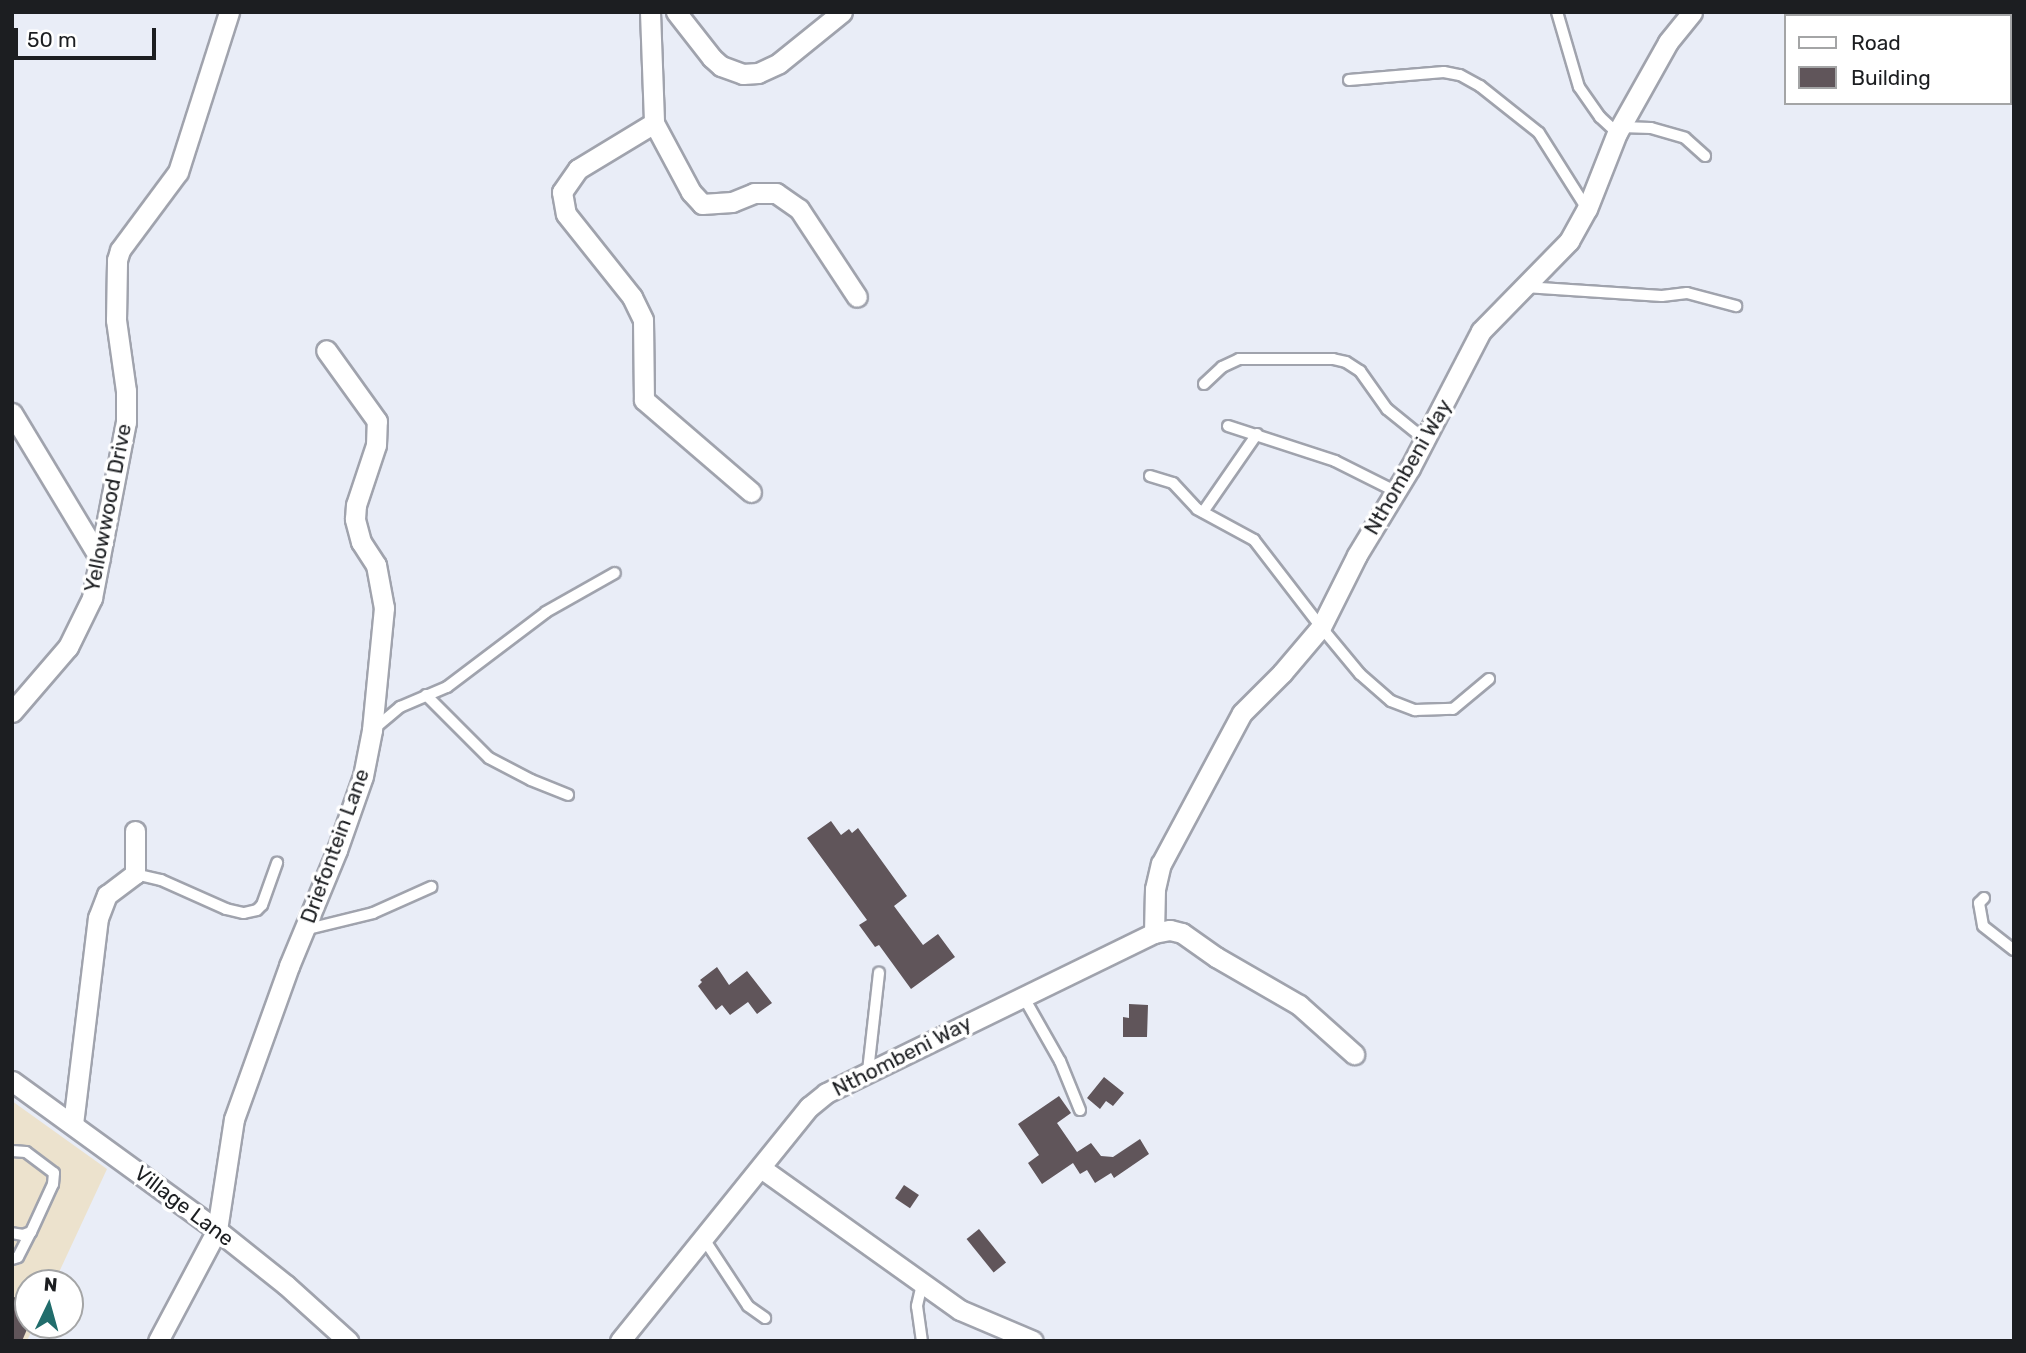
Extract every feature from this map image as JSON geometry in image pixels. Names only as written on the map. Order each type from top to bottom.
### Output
[{"type":"street","name":"Yellowwood Drive","points":[[15,704],[75,635],[92,598],[126,422],[126,391],[116,320],[117,260],[120,250],[178,172],[229,12]]},
{"type":"street","points":[[650,12],[653,123],[691,192],[702,204],[732,202],[754,193],[776,193],[800,209],[857,298]]},
{"type":"street","points":[[676,12],[712,58],[730,70],[743,74],[758,73],[779,63],[842,12]]},
{"type":"street","name":"Nthombeni Way","points":[[620,1341],[809,1107],[826,1093],[1154,933],[1156,877],[1242,713],[1282,673],[1321,627],[1357,555],[1424,439],[1481,331],[1569,241],[1587,209],[1619,130],[1668,42],[1692,12]]},
{"type":"street","points":[[653,123],[578,169],[562,192],[566,214],[632,297],[643,320],[644,401],[751,492]]},
{"type":"street","name":"Driefontein Lane","points":[[158,1341],[216,1230],[234,1119],[363,776],[372,730],[384,608],[376,565],[361,542],[355,519],[376,445],[377,421],[326,349]]},
{"type":"street","points":[[12,413],[100,559]]},
{"type":"street","points":[[74,1124],[102,903],[116,887],[135,874],[135,831]]},
{"type":"street","points":[[1154,933],[1170,930],[1182,933],[1216,957],[1299,1005],[1354,1054]]},
{"type":"street","name":"Village Lane","points":[[12,1081],[216,1230],[286,1285],[348,1341]]},
{"type":"street","points":[[761,1168],[960,1310],[1033,1341]]},
{"type":"lane","points":[[1557,12],[1579,87],[1600,117],[1619,130],[1651,128],[1685,138],[1704,156]]},
{"type":"lane","points":[[1349,80],[1444,72],[1460,75],[1480,86],[1539,133],[1587,209]]},
{"type":"lane","points":[[1525,287],[1662,296],[1687,293],[1736,306]]},
{"type":"lane","points":[[1204,384],[1222,367],[1238,359],[1333,359],[1346,362],[1360,371],[1387,409],[1424,439]]},
{"type":"lane","points":[[1228,426],[1335,461],[1395,491]]},
{"type":"lane","points":[[1203,512],[1257,435]]},
{"type":"lane","points":[[1150,475],[1173,482],[1203,512],[1254,540],[1360,674],[1401,706],[1430,712],[1452,709],[1489,679]]},
{"type":"lane","points":[[372,730],[394,711],[447,687],[546,612],[615,573]]},
{"type":"lane","points":[[426,695],[489,758],[521,776],[568,795]]},
{"type":"lane","points":[[135,874],[161,880],[226,909],[244,913],[257,911],[262,905],[277,863]]},
{"type":"lane","points":[[304,930],[373,913],[431,887]]},
{"type":"lane","points":[[1984,898],[1979,903],[1983,926],[2014,950]]},
{"type":"lane","points":[[867,1071],[879,974]]},
{"type":"lane","points":[[1023,996],[1060,1061],[1080,1110]]},
{"type":"lane","points":[[12,1151],[26,1152],[54,1173],[53,1184],[31,1232],[18,1256],[12,1259]]},
{"type":"lane","points":[[12,1233],[23,1235],[31,1232]]},
{"type":"lane","points":[[704,1239],[748,1306],[765,1318]]},
{"type":"lane","points":[[922,1284],[917,1306],[922,1341]]},
{"type":"shaded area","points":[[12,1101],[107,1169],[61,1269],[14,1269],[14,1339],[28,1339],[12,1341]]},
{"type":"building","points":[[831,821],[841,835],[849,829],[852,833],[858,828],[907,896],[894,906],[923,945],[938,934],[955,957],[911,989],[879,945],[875,947],[859,925],[867,920],[807,838]]},
{"type":"building","points":[[717,967],[729,985],[747,971],[772,1003],[757,1014],[748,1002],[730,1015],[722,1005],[716,1010],[698,986],[702,982],[700,980]]},
{"type":"building","points":[[1129,1004],[1148,1005],[1147,1037],[1123,1037],[1123,1017],[1129,1018]]},
{"type":"building","points":[[1104,1077],[1124,1093],[1113,1106],[1106,1101],[1100,1109],[1087,1098]]},
{"type":"building","points":[[1059,1096],[1071,1113],[1057,1123],[1077,1152],[1091,1143],[1101,1156],[1113,1157],[1140,1139],[1149,1154],[1114,1178],[1111,1173],[1095,1183],[1087,1170],[1080,1174],[1073,1163],[1042,1184],[1028,1163],[1039,1155],[1018,1124]]},
{"type":"building","points":[[904,1185],[919,1195],[910,1208],[895,1198]]},
{"type":"building","points":[[979,1229],[1006,1262],[994,1272],[967,1239]]},
{"type":"building","points":[[12,1296],[14,1339],[23,1339],[12,1341]]}]
